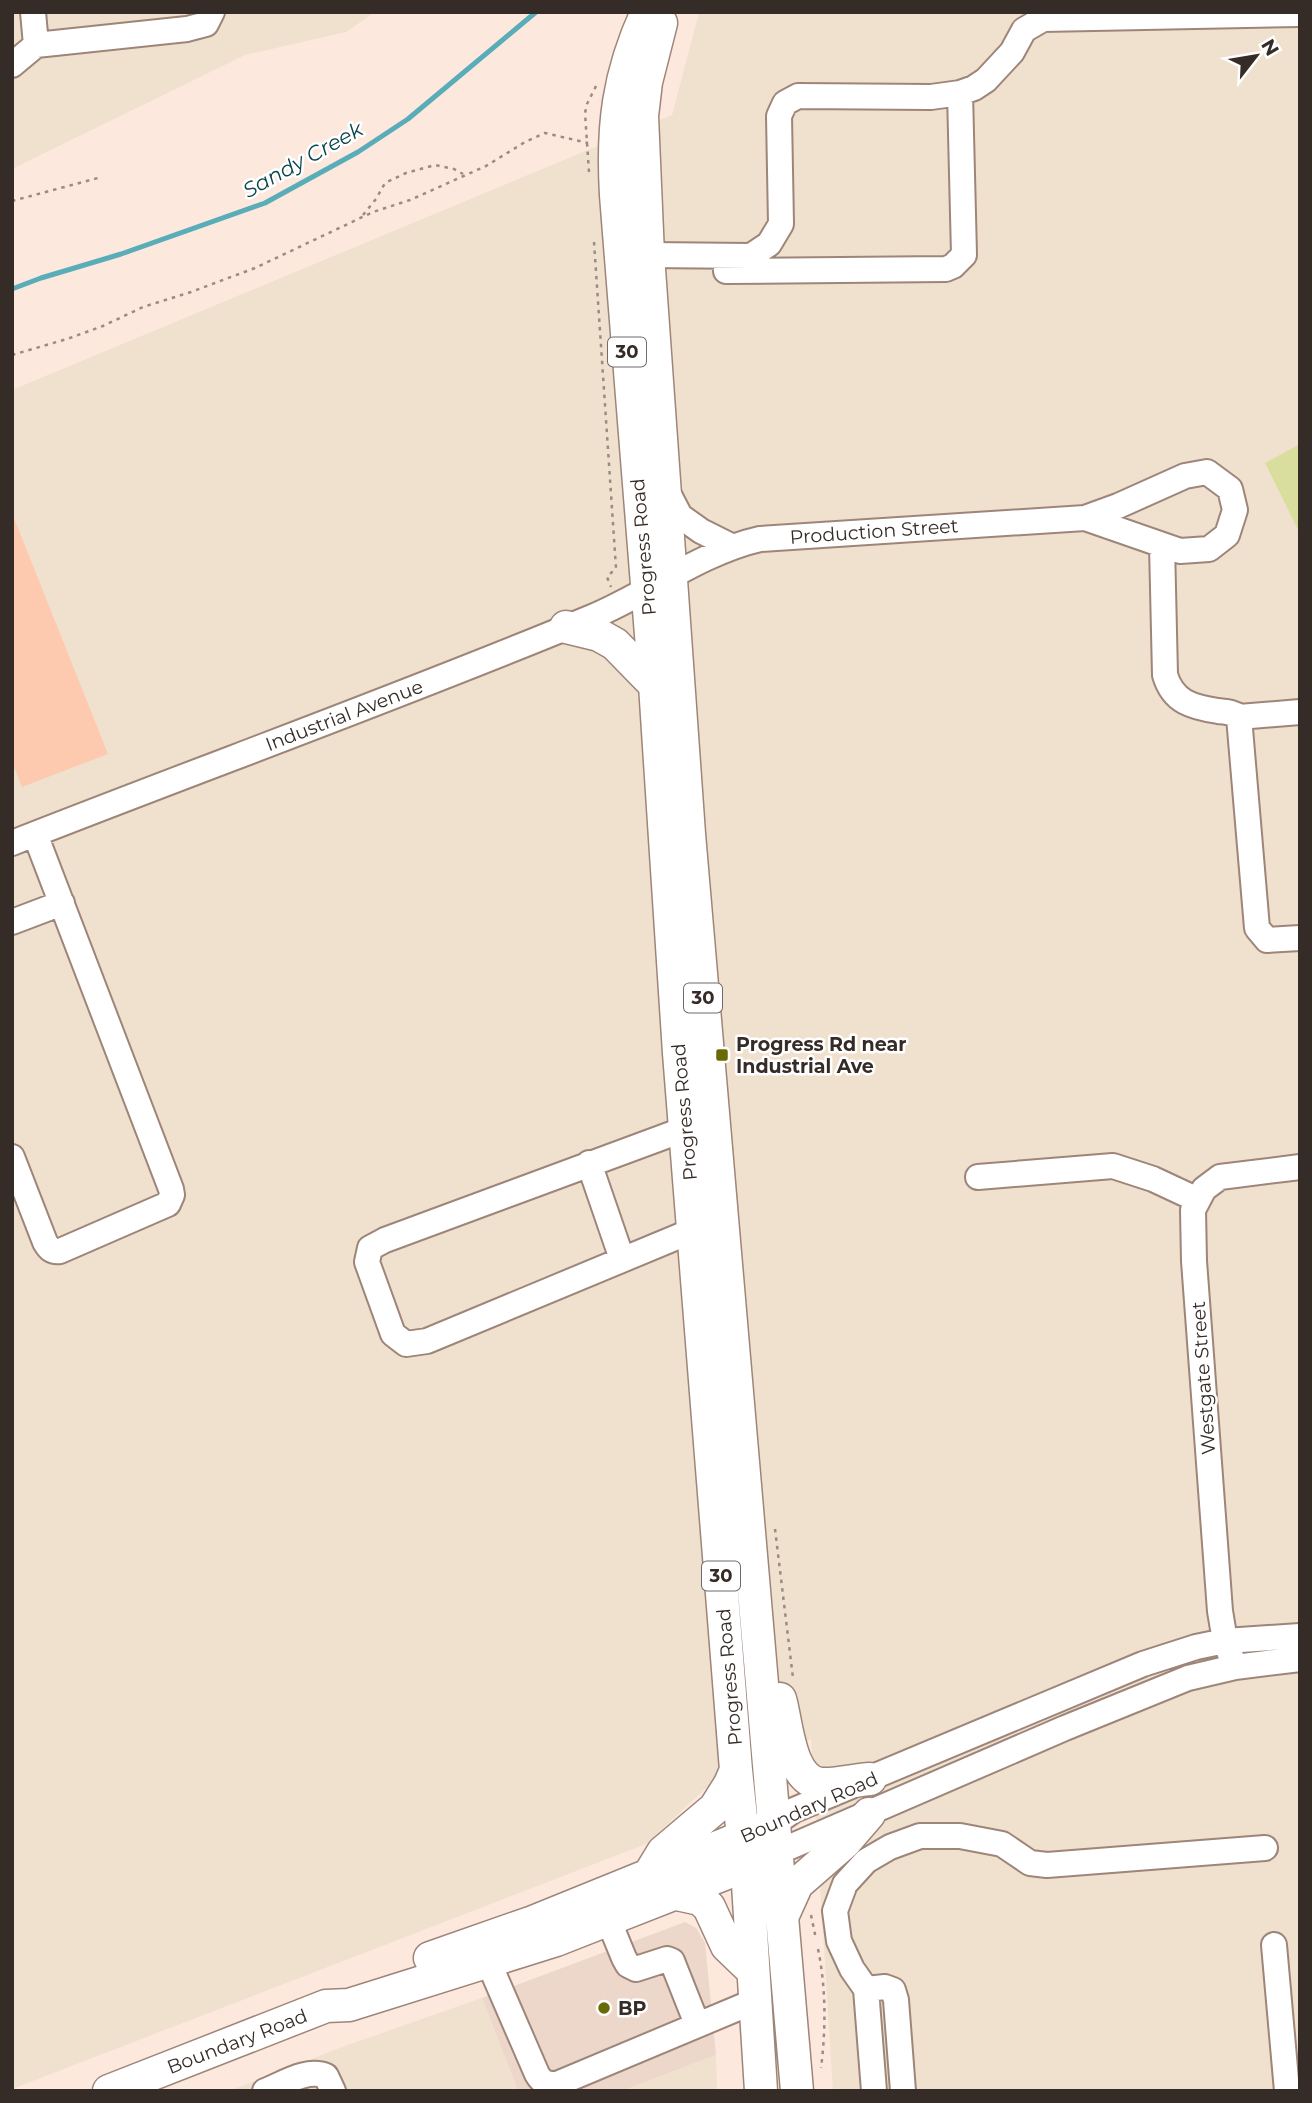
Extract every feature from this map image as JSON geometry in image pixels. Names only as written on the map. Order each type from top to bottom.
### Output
[{"type":"main road","name":"Progress Road","points":[[647,12],[632,47],[623,80],[616,113],[614,144],[629,377],[659,584],[693,875],[797,2091]]},
{"type":"main road","name":"Progress Road","points":[[666,12],[654,48],[642,116],[664,485],[654,685],[685,1129],[761,2091]]},
{"type":"main road","points":[[566,627],[598,635],[615,644],[654,685]]},
{"type":"main road","points":[[760,1642],[783,1710],[791,1751],[801,1771],[807,1778],[819,1784],[870,1779]]},
{"type":"main road","points":[[649,1877],[663,1852],[715,1808],[736,1770]]},
{"type":"main road","points":[[783,1915],[797,1884],[844,1843],[869,1814]]},
{"type":"main road","name":"Boundary Road","points":[[109,2091],[326,2006],[349,2005],[556,1940],[677,1894],[744,1852],[775,1838]]},
{"type":"main road","name":"Boundary Road","points":[[326,2006],[343,1990],[438,1954],[533,1923],[649,1877],[744,1852]]},
{"type":"main road","points":[[677,1894],[700,1899],[709,1907],[727,1947],[754,1986]]},
{"type":"street","points":[[33,12],[36,45]]},
{"type":"street","points":[[12,65],[36,45],[187,29],[206,24],[212,12]]},
{"type":"street","points":[[649,264],[751,256],[769,244],[781,224],[779,116],[785,103],[798,96],[931,97],[960,93],[986,80],[1013,52],[1024,30],[1043,19],[1300,14]]},
{"type":"street","points":[[649,264],[946,269],[953,266],[964,255],[960,93]]},
{"type":"street","name":"Production Street","points":[[659,584],[733,547],[760,539],[1085,518],[1185,475],[1207,472],[1230,489],[1235,510],[1227,535],[1209,549],[1180,551],[1085,518]]},
{"type":"street","points":[[664,485],[680,516],[701,531],[733,547]]},
{"type":"street","points":[[1163,545],[1164,675],[1168,688],[1180,700],[1202,708],[1234,713],[1240,717],[1300,712]]},
{"type":"street","name":"Industrial Avenue","points":[[12,843],[594,616],[659,584]]},
{"type":"street","points":[[1240,717],[1257,928],[1268,940],[1300,938]]},
{"type":"street","points":[[12,1157],[46,1242],[54,1252],[168,1204],[171,1200],[171,1189],[36,834]]},
{"type":"street","points":[[12,922],[62,903]]},
{"type":"street","points":[[685,1129],[385,1240],[370,1248],[367,1262],[393,1334],[406,1344],[427,1341],[694,1230]]},
{"type":"street","points":[[589,1163],[622,1259]]},
{"type":"street","points":[[978,1177],[1113,1166],[1153,1179],[1198,1200],[1204,1189],[1220,1177],[1300,1167]]},
{"type":"street","name":"Westgate Street","points":[[1198,1200],[1193,1210],[1195,1261],[1220,1611],[1235,1667]]},
{"type":"street","name":"Boundary Road","points":[[775,1838],[794,1810],[1143,1664],[1196,1647],[1226,1641],[1300,1636]]},
{"type":"street","name":"Boundary Road","points":[[775,1838],[869,1814],[1065,1728],[1188,1678],[1235,1667],[1300,1659]]},
{"type":"street","points":[[874,2091],[866,1989],[852,1969],[839,1941],[835,1911],[845,1884],[866,1861],[890,1847],[920,1836],[960,1836],[1002,1843],[1030,1864],[1047,1865],[1265,1848]]},
{"type":"street","points":[[608,1919],[628,1965],[636,1969],[667,1959],[672,1961],[697,2024]]},
{"type":"street","points":[[1274,1945],[1287,2091]]},
{"type":"street","points":[[488,1961],[537,2074],[541,2081],[548,2084],[557,2084],[697,2024],[754,1986]]},
{"type":"street","points":[[866,1989],[885,1987],[893,1990],[903,2091]]},
{"type":"street","points":[[265,2091],[318,2072],[326,2076],[333,2091]]},
{"type":"path","points":[[12,355],[67,339],[143,307],[255,268],[361,218],[410,200],[486,166],[545,133],[574,141],[614,144]]},
{"type":"path","points":[[361,218],[385,183],[406,173],[435,165],[454,169],[464,175]]},
{"type":"path","points":[[12,201],[98,178]]},
{"type":"shaded area","points":[[12,12],[375,12],[346,32],[245,55],[12,169]]},
{"type":"shaded area","points":[[1300,12],[1300,444],[1265,463],[1300,534],[1300,2091],[833,2091],[811,1739],[705,1789],[646,1844],[12,2089],[12,390],[672,115],[699,13]]},
{"type":"shaded area","points":[[685,1922],[696,1928],[705,1943],[716,2055],[622,2091],[518,2091],[482,1998]]},
{"type":"shaded area","points":[[482,1998],[518,2091],[229,2091],[342,2047]]},
{"type":"shaded area","points":[[716,2055],[717,2091],[622,2091]]},
{"type":"green space","points":[[1300,444],[1300,534],[1265,463]]},
{"type":"building","points":[[12,513],[108,754],[22,787],[12,762]]},
{"type":"waterway","name":"Sandy Creek","points":[[12,289],[265,203],[358,152],[408,119],[536,12]]},
{"type":"place","name":"Progress Rd near Industrial Ave","points":[[722,1055]]},
{"type":"place","name":"BP","points":[[604,2008]]}]
